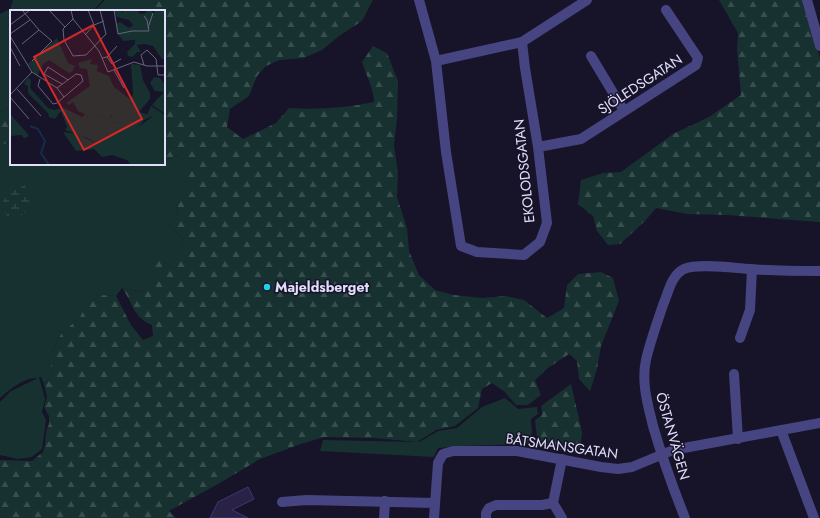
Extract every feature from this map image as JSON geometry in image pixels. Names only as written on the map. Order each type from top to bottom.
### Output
[{"type":"street","points":[[419,0],[436,61],[522,42],[587,0]]},
{"type":"street","points":[[807,0],[820,46]]},
{"type":"street","name":"SJÖLEDSGATAN","points":[[538,146],[581,139],[696,65],[698,58],[666,10]]},
{"type":"street","name":"EKOLODSGATAN","points":[[436,61],[448,167],[461,246],[477,252],[524,255],[540,242],[547,222],[538,146],[522,42]]},
{"type":"street","points":[[591,56],[624,111]]},
{"type":"street","name":"ÖSTANVÄGEN","points":[[684,518],[661,454],[646,398],[645,384],[646,361],[658,319],[671,284],[676,275],[683,270],[696,267],[793,272],[820,270]]},
{"type":"street","points":[[740,338],[750,310],[752,269]]},
{"type":"street","points":[[734,374],[738,439]]},
{"type":"street","name":"BÅTSMANSGATAN","points":[[434,518],[438,463],[443,454],[453,451],[516,451],[618,469],[632,467],[673,450],[820,424]]},
{"type":"street","points":[[781,430],[814,518]]},
{"type":"street","points":[[562,459],[554,503],[562,518]]},
{"type":"street","points":[[282,502],[306,500],[435,503]]},
{"type":"street","points":[[384,518],[385,501]]},
{"type":"street","points":[[486,518],[486,513],[489,508],[496,505],[542,505],[554,503]]},
{"type":"green space","points":[[13,0],[103,0],[94,10],[10,10]]},
{"type":"green space","points":[[105,0],[148,0],[139,10],[95,10]]},
{"type":"green space","points":[[148,0],[373,0],[362,21],[339,36],[322,50],[304,58],[280,60],[266,66],[257,76],[249,96],[230,109],[227,127],[243,139],[276,123],[289,108],[331,108],[374,102],[371,87],[362,62],[373,46],[387,53],[398,81],[397,118],[394,146],[398,172],[397,197],[407,228],[409,251],[419,275],[435,290],[454,295],[482,298],[506,296],[524,300],[547,318],[564,308],[567,285],[578,274],[601,272],[613,278],[619,301],[601,346],[597,369],[590,391],[579,379],[577,361],[569,354],[548,368],[535,380],[541,395],[528,405],[516,405],[505,392],[492,383],[482,389],[478,408],[455,426],[436,430],[417,442],[374,438],[324,437],[298,445],[260,459],[169,511],[176,518],[0,518],[0,460],[32,461],[43,452],[46,431],[49,424],[49,416],[44,407],[47,397],[44,384],[54,377],[51,366],[51,355],[61,334],[80,317],[87,303],[103,295],[116,296],[131,325],[143,340],[153,336],[152,325],[137,314],[122,288],[142,292],[157,279],[153,258],[172,259],[185,249],[182,238],[170,225],[176,215],[178,203],[188,182],[188,163],[177,156],[165,160],[165,10],[139,10]]},
{"type":"green space","points":[[719,0],[802,0],[820,58],[820,222],[727,215],[688,214],[656,208],[645,221],[620,244],[608,245],[597,231],[593,216],[578,204],[581,180],[603,173],[621,172],[673,134],[709,117],[741,95],[737,49],[738,33]]},
{"type":"green space","points":[[7,10],[10,12],[10,107],[0,112],[0,14]]},
{"type":"green space","points":[[10,107],[10,142],[0,145],[0,112]]},
{"type":"green space","points":[[10,142],[10,165],[165,165],[165,160],[177,156],[188,163],[188,183],[178,203],[176,215],[170,225],[182,238],[185,249],[157,273],[157,280],[142,292],[122,288],[116,296],[103,295],[88,303],[80,317],[61,334],[51,355],[51,366],[54,377],[44,384],[41,377],[39,377],[45,399],[42,412],[46,420],[42,449],[32,457],[18,459],[0,455],[0,402],[11,391],[38,378],[28,379],[13,387],[0,398],[0,145]]},
{"type":"green space","points":[[23,182],[30,198],[26,211],[21,216],[8,220],[2,203],[12,187]]},
{"type":"green space","points":[[571,384],[582,432],[580,455],[538,445],[535,420],[542,415],[541,406]]},
{"type":"green space","points":[[505,398],[518,409],[537,407],[538,414],[531,419],[532,432],[529,444],[438,448],[434,457],[320,451],[323,440],[419,442],[438,431],[457,428],[482,407]]},
{"type":"building","points":[[248,487],[254,499],[232,510],[248,518],[210,518],[218,502]]},
{"type":"place","name":"Majeldsberget","points":[[267,287]]}]
